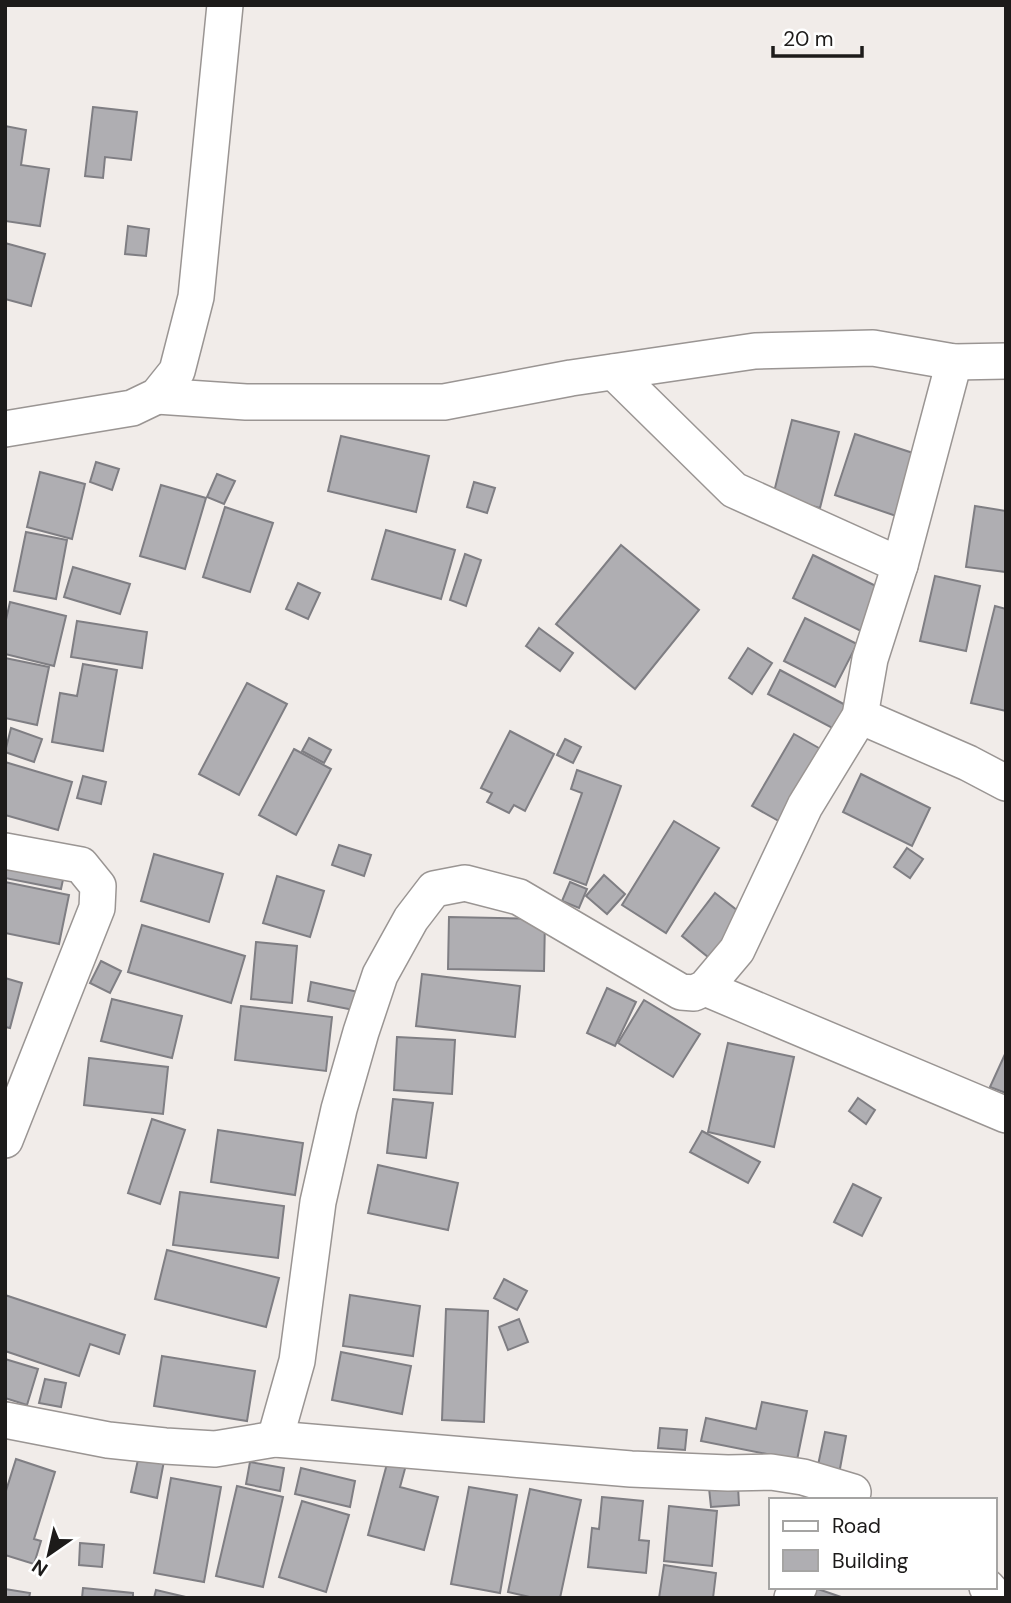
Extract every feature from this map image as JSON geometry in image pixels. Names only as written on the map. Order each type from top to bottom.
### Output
[{"type":"street","points":[[5,429],[132,408],[157,396],[177,371],[196,297],[225,5]]},
{"type":"street","points":[[157,396],[246,402],[444,402],[755,351],[873,348],[954,362],[1006,361]]},
{"type":"street","points":[[275,1439],[297,1361],[318,1202],[340,1109],[380,975],[411,919],[434,889],[465,883],[519,897],[681,992],[694,993],[705,988],[737,950],[805,806],[860,716],[870,659],[900,565],[954,362]]},
{"type":"street","points":[[614,372],[734,491],[900,565]]},
{"type":"street","points":[[860,716],[968,763],[1006,783]]},
{"type":"street","points":[[5,851],[81,865],[98,886],[97,908],[5,1140]]},
{"type":"street","points":[[705,988],[1006,1115]]},
{"type":"street","points":[[5,1420],[108,1440],[165,1446],[215,1449],[275,1439],[631,1469],[771,1472],[803,1477],[859,1497]]},
{"type":"building","points":[[93,107],[137,112],[131,160],[105,157],[103,178],[85,176]]},
{"type":"building","points":[[5,126],[26,130],[21,165],[49,169],[40,226],[5,221]]},
{"type":"building","points":[[128,226],[149,229],[146,256],[125,254]]},
{"type":"building","points":[[5,243],[45,254],[31,306],[5,299]]},
{"type":"building","points":[[792,420],[839,432],[820,508],[773,496]]},
{"type":"building","points":[[855,434],[919,455],[899,517],[835,495]]},
{"type":"building","points":[[341,436],[429,456],[416,512],[328,491]]},
{"type":"building","points":[[96,462],[119,469],[112,490],[90,482]]},
{"type":"building","points":[[40,472],[85,484],[72,539],[27,527]]},
{"type":"building","points":[[217,474],[235,481],[224,504],[207,497]]},
{"type":"building","points":[[474,482],[495,488],[487,513],[467,507]]},
{"type":"building","points":[[161,485],[206,498],[185,569],[140,556]]},
{"type":"building","points":[[975,506],[1006,511],[1006,572],[966,567]]},
{"type":"building","points":[[225,507],[273,523],[250,592],[203,577]]},
{"type":"building","points":[[386,530],[455,550],[441,599],[372,579]]},
{"type":"building","points":[[26,532],[67,540],[56,599],[14,591]]},
{"type":"building","points":[[621,545],[699,610],[635,689],[556,624]]},
{"type":"building","points":[[465,554],[481,560],[466,606],[450,600]]},
{"type":"building","points":[[813,555],[884,590],[863,632],[793,598]]},
{"type":"building","points":[[73,567],[130,584],[120,614],[64,597]]},
{"type":"building","points":[[935,576],[980,586],[966,651],[920,641]]},
{"type":"building","points":[[298,583],[320,593],[308,619],[286,609]]},
{"type":"building","points":[[10,602],[66,616],[54,666],[5,654],[5,624]]},
{"type":"building","points":[[995,606],[1006,609],[1006,711],[971,703]]},
{"type":"building","points":[[805,618],[857,644],[835,687],[784,661]]},
{"type":"building","points":[[77,621],[147,632],[142,668],[71,657]]},
{"type":"building","points":[[539,628],[573,653],[560,671],[526,646]]},
{"type":"building","points":[[748,648],[772,663],[752,694],[729,678]]},
{"type":"building","points":[[5,658],[49,667],[37,725],[5,718]]},
{"type":"building","points":[[83,664],[117,670],[103,751],[52,742],[60,693],[77,696]]},
{"type":"building","points":[[780,670],[851,708],[838,731],[768,694]]},
{"type":"building","points":[[247,683],[287,704],[239,795],[199,774]]},
{"type":"building","points":[[11,728],[42,739],[34,762],[5,752]]},
{"type":"building","points":[[510,731],[554,754],[525,811],[514,805],[509,813],[487,802],[492,793],[481,788]]},
{"type":"building","points":[[794,734],[826,752],[784,824],[752,806]]},
{"type":"building","points":[[309,738],[331,750],[324,763],[302,751]]},
{"type":"building","points":[[565,739],[581,747],[573,763],[557,755]]},
{"type":"building","points":[[294,749],[331,769],[296,835],[259,815]]},
{"type":"building","points":[[5,762],[72,782],[58,830],[5,815]]},
{"type":"building","points":[[577,770],[621,786],[586,885],[554,873],[582,793],[571,789]]},
{"type":"building","points":[[861,774],[930,808],[912,846],[843,812]]},
{"type":"building","points":[[83,776],[106,782],[101,804],[77,798]]},
{"type":"building","points":[[674,821],[719,848],[666,933],[622,905]]},
{"type":"building","points":[[339,845],[371,855],[364,876],[332,865]]},
{"type":"building","points":[[907,848],[923,859],[910,878],[894,867]]},
{"type":"building","points":[[154,854],[223,874],[209,922],[141,901]]},
{"type":"building","points":[[5,859],[65,870],[61,889],[5,878]]},
{"type":"building","points":[[604,875],[625,894],[607,914],[586,896]]},
{"type":"building","points":[[277,876],[324,891],[310,937],[263,923]]},
{"type":"building","points":[[5,882],[69,895],[59,944],[5,933]]},
{"type":"building","points":[[570,882],[587,889],[579,908],[562,901]]},
{"type":"building","points":[[715,893],[747,918],[713,961],[682,936]]},
{"type":"building","points":[[449,917],[545,919],[544,971],[448,969]]},
{"type":"building","points":[[142,925],[245,956],[231,1003],[128,972]]},
{"type":"building","points":[[256,942],[297,946],[292,1003],[251,999]]},
{"type":"building","points":[[101,961],[121,971],[110,993],[90,983]]},
{"type":"building","points":[[422,974],[520,986],[515,1037],[416,1026]]},
{"type":"building","points":[[5,978],[22,983],[10,1028],[5,1027]]},
{"type":"building","points":[[311,982],[368,994],[364,1012],[308,1001]]},
{"type":"building","points":[[607,988],[636,1002],[615,1046],[587,1033]]},
{"type":"building","points":[[112,999],[182,1016],[172,1058],[101,1041]]},
{"type":"building","points":[[644,1000],[700,1034],[673,1077],[618,1043]]},
{"type":"building","points":[[241,1006],[332,1017],[326,1071],[235,1060]]},
{"type":"building","points":[[397,1037],[455,1040],[452,1094],[394,1090]]},
{"type":"building","points":[[728,1043],[794,1057],[774,1147],[708,1132]]},
{"type":"building","points":[[1006,1052],[1006,1093],[990,1087]]},
{"type":"building","points":[[89,1058],[168,1067],[163,1114],[84,1105]]},
{"type":"building","points":[[858,1098],[875,1110],[866,1124],[849,1111]]},
{"type":"building","points":[[393,1099],[433,1103],[426,1158],[387,1153]]},
{"type":"building","points":[[152,1119],[185,1130],[160,1204],[128,1193]]},
{"type":"building","points":[[218,1130],[303,1143],[295,1195],[211,1182]]},
{"type":"building","points":[[702,1131],[760,1162],[748,1183],[690,1152]]},
{"type":"building","points":[[378,1165],[458,1183],[448,1230],[368,1213]]},
{"type":"building","points":[[853,1184],[881,1198],[862,1236],[834,1222]]},
{"type":"building","points":[[180,1192],[284,1206],[278,1258],[173,1245]]},
{"type":"building","points":[[167,1250],[279,1278],[266,1327],[155,1299]]},
{"type":"building","points":[[504,1279],[527,1291],[517,1310],[494,1298]]},
{"type":"building","points":[[5,1295],[125,1335],[119,1354],[90,1344],[79,1376],[5,1351]]},
{"type":"building","points":[[350,1295],[420,1306],[413,1356],[343,1346]]},
{"type":"building","points":[[446,1309],[488,1311],[484,1422],[442,1420]]},
{"type":"building","points":[[519,1319],[528,1342],[508,1350],[499,1327]]},
{"type":"building","points":[[341,1352],[411,1366],[402,1414],[332,1400]]},
{"type":"building","points":[[162,1356],[255,1371],[247,1421],[154,1406]]},
{"type":"building","points":[[5,1359],[38,1369],[27,1405],[5,1398]]},
{"type":"building","points":[[45,1379],[66,1383],[61,1407],[39,1403]]},
{"type":"building","points":[[762,1402],[807,1411],[797,1460],[701,1441],[706,1418],[756,1429]]},
{"type":"building","points":[[660,1428],[687,1430],[685,1450],[658,1448]]},
{"type":"building","points":[[825,1432],[846,1436],[839,1474],[817,1470]]},
{"type":"building","points":[[139,1455],[164,1461],[157,1498],[131,1492]]},
{"type":"building","points":[[16,1459],[55,1472],[34,1539],[41,1541],[34,1564],[5,1555],[5,1494]]},
{"type":"building","points":[[388,1460],[406,1465],[400,1487],[438,1497],[424,1550],[368,1535]]},
{"type":"building","points":[[250,1462],[284,1468],[280,1491],[246,1484]]},
{"type":"building","points":[[301,1468],[355,1481],[350,1507],[295,1494]]},
{"type":"building","points":[[171,1478],[221,1487],[204,1582],[154,1573]]},
{"type":"building","points":[[237,1486],[283,1497],[263,1587],[216,1576]]},
{"type":"building","points":[[738,1486],[739,1505],[711,1507],[709,1488]]},
{"type":"building","points":[[469,1487],[517,1495],[500,1593],[451,1584]]},
{"type":"building","points":[[530,1489],[581,1500],[560,1598],[534,1598],[508,1592]]},
{"type":"building","points":[[602,1497],[643,1501],[639,1540],[649,1541],[646,1573],[588,1567],[592,1528],[599,1529]]},
{"type":"building","points":[[302,1501],[349,1515],[326,1592],[279,1577]]},
{"type":"building","points":[[669,1506],[717,1511],[712,1566],[664,1561]]},
{"type":"building","points":[[80,1543],[104,1545],[102,1567],[79,1565]]},
{"type":"building","points":[[664,1565],[716,1573],[713,1598],[659,1598]]},
{"type":"building","points":[[83,1588],[133,1593],[133,1598],[82,1598]]},
{"type":"building","points":[[5,1589],[30,1593],[29,1598],[5,1598]]},
{"type":"building","points":[[815,1589],[818,1589],[844,1598],[812,1598]]},
{"type":"building","points":[[156,1590],[190,1598],[154,1598]]}]
